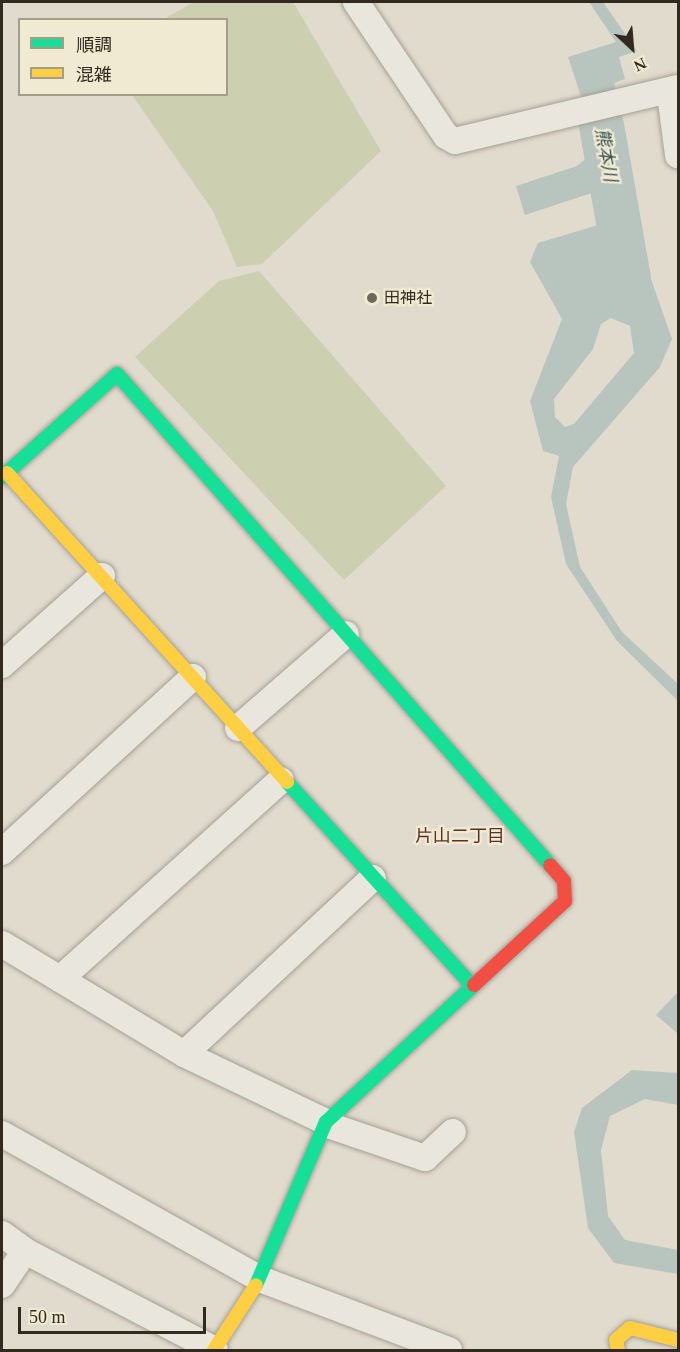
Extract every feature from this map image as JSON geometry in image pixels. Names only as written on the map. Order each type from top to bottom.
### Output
[{"type":"street","points":[[356,2],[446,136],[455,141],[645,92],[674,91],[678,155]]},
{"type":"street","points":[[2,1234],[25,1251],[215,1350],[260,1279],[325,1123],[471,984],[565,901],[564,881],[117,374],[4,475],[102,576],[194,677],[281,780],[471,984]]},
{"type":"street","points":[[2,665],[102,576]]},
{"type":"street","points":[[238,728],[346,634]]},
{"type":"street","points":[[2,852],[194,677]]},
{"type":"street","points":[[60,980],[281,780]]},
{"type":"street","points":[[184,1054],[373,878]]},
{"type":"street","points":[[2,944],[184,1054],[325,1123],[425,1158],[453,1132]]},
{"type":"street","points":[[2,1134],[260,1279],[449,1350]]},
{"type":"street","points":[[2,1285],[25,1251]]},
{"type":"street","points":[[618,1350],[616,1340],[630,1328],[678,1340]]},
{"type":"green space","points":[[194,2],[293,2],[381,151],[262,264],[237,267],[213,211],[133,96],[228,96],[228,18],[166,18]]},
{"type":"green space","points":[[259,271],[446,486],[344,580],[135,357],[219,281]]},
{"type":"water","points":[[589,2],[603,2],[637,51],[619,57],[625,79],[614,83],[617,92],[604,96],[631,180],[525,215],[516,186],[577,166],[598,148],[568,57],[616,42]]},
{"type":"water","points":[[618,219],[632,225],[672,339],[660,367],[573,467],[566,504],[580,567],[622,632],[678,684],[678,701],[617,641],[566,564],[551,497],[559,456],[543,451],[530,401],[562,319],[530,262],[538,243]],"holes":[[[611,318],[630,326],[634,353],[574,424],[565,427],[555,417],[554,399],[593,349],[601,324]]]},
{"type":"water","points":[[678,992],[678,1031],[677,1033],[656,1015]]},
{"type":"water","points":[[632,1070],[678,1073],[678,1105],[645,1099],[610,1116],[601,1150],[608,1216],[625,1240],[678,1250],[678,1274],[614,1263],[588,1228],[574,1132],[582,1108]]},
{"type":"waterway","name":"熊本川","points":[[601,125],[628,278]]},
{"type":"traffic: fast","points":[[2,477],[117,374],[550,865]]},
{"type":"traffic: fast","points":[[287,782],[471,984]]},
{"type":"traffic: fast","points":[[256,1285],[326,1122],[474,985]]},
{"type":"traffic: slow","points":[[7,473],[287,782]]},
{"type":"traffic: slow","points":[[214,1350],[256,1285]]},
{"type":"traffic: slow","points":[[618,1350],[616,1340],[630,1328],[678,1340]]},
{"type":"traffic: jam","points":[[474,985],[565,901],[564,881],[550,865]]},
{"type":"place","name":"田神社","points":[[372,298]]},
{"type":"district","name":"片山二丁目","points":[[460,836]]}]
